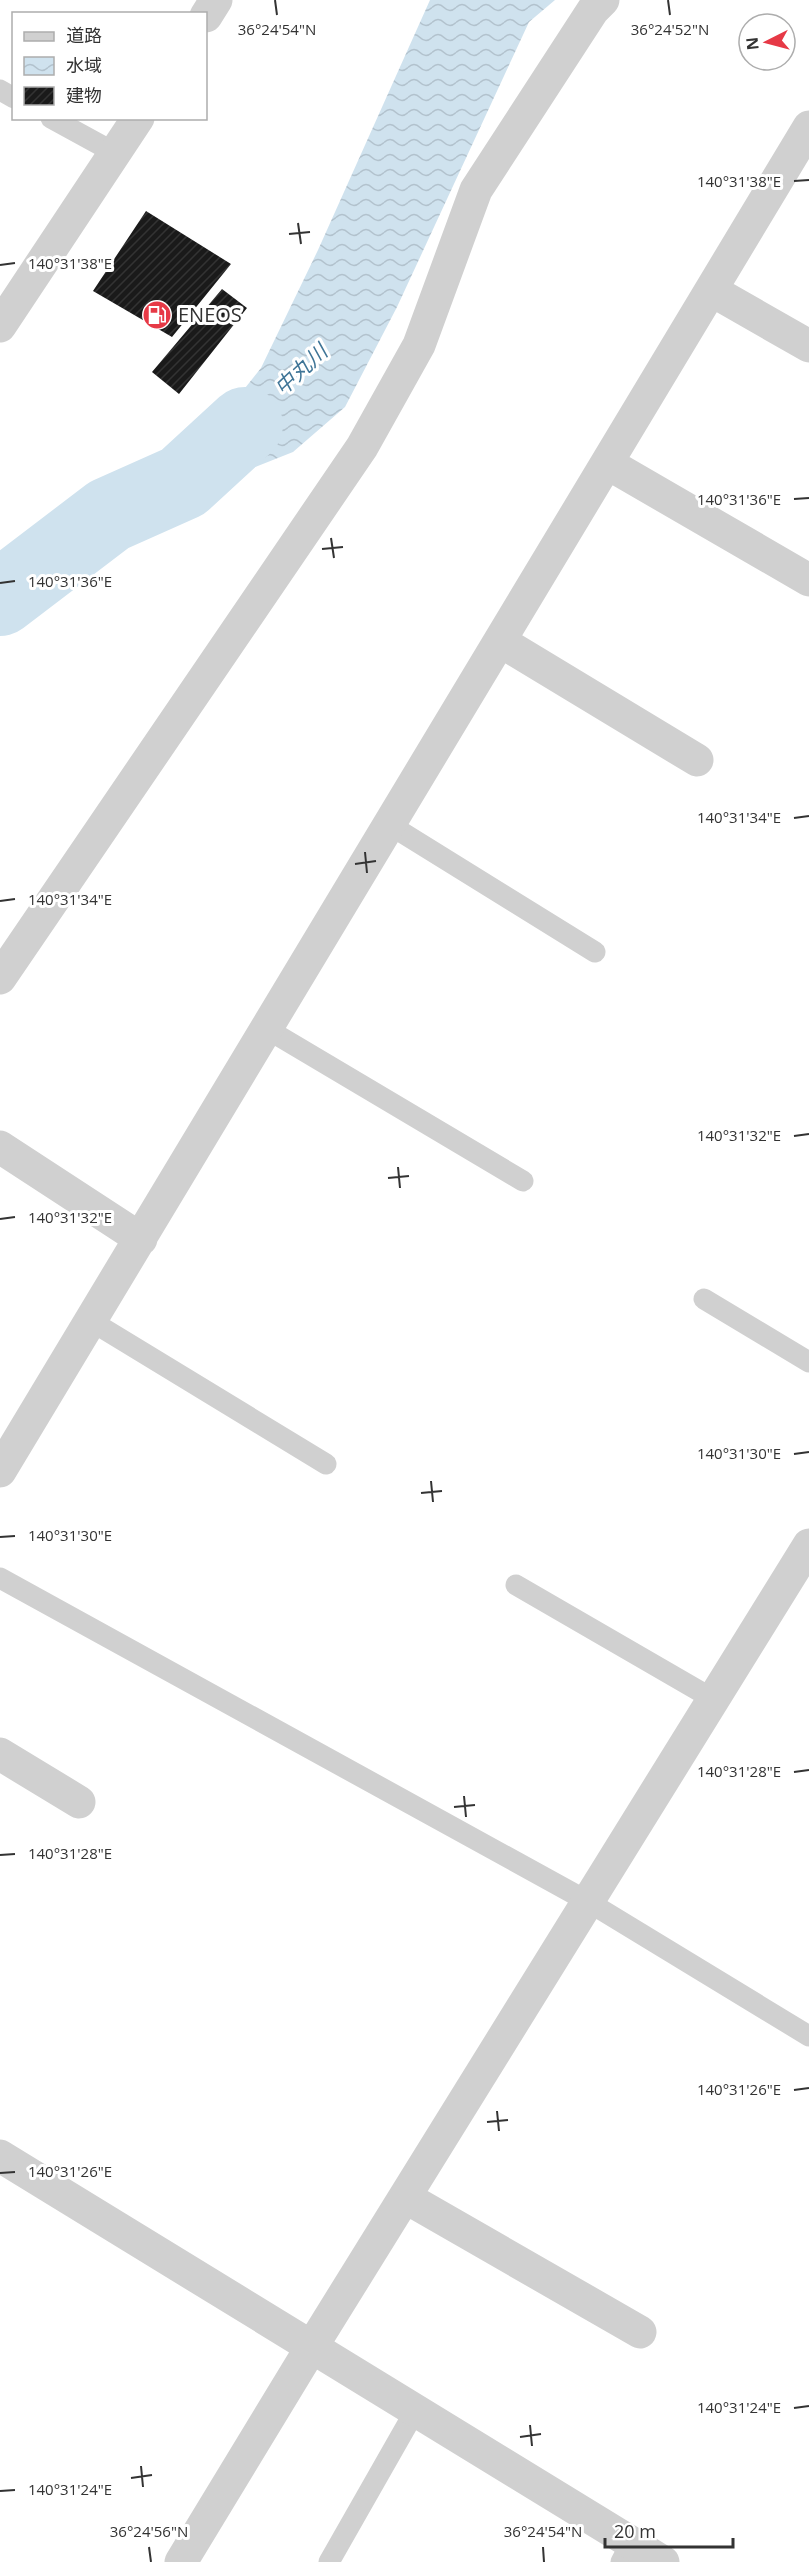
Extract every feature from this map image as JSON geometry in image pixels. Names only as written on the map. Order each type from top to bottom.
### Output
[{"type":"street","points":[[207,14],[216,0]]},
{"type":"street","points":[[0,978],[362,447],[419,345],[476,190],[593,10],[603,0]]},
{"type":"street","points":[[0,326],[137,120]]},
{"type":"street","points":[[0,1471],[809,127]]},
{"type":"street","points":[[711,290],[809,346]]},
{"type":"street","points":[[607,463],[809,580]]},
{"type":"street","points":[[500,641],[697,760]]},
{"type":"street","points":[[0,1147],[141,1239]]},
{"type":"street","points":[[181,2562],[587,1901],[809,1545]]},
{"type":"street","points":[[0,1754],[79,1803]]},
{"type":"street","points":[[0,2156],[415,2411],[626,2553],[663,2562]]},
{"type":"street","points":[[405,2197],[640,2332]]},
{"type":"lane","points":[[55,120],[115,153]]},
{"type":"lane","points":[[390,825],[595,952]]},
{"type":"lane","points":[[267,1029],[523,1181]]},
{"type":"lane","points":[[704,1299],[809,1362]]},
{"type":"lane","points":[[91,1321],[326,1464]]},
{"type":"lane","points":[[0,1578],[587,1901],[809,2037]]},
{"type":"lane","points":[[516,1585],[713,1699]]},
{"type":"lane","points":[[329,2562],[415,2411]]},
{"type":"water","points":[[430,0],[555,0],[529,22],[397,307],[345,407],[293,452],[218,482],[163,491],[261,368],[318,250]]},
{"type":"building","points":[[146,211],[231,264],[172,337],[93,291]]},
{"type":"building","points":[[222,289],[247,308],[179,394],[152,372]]},
{"type":"waterway","name":"中丸川","points":[[0,598],[109,515],[183,482],[245,425]]},
{"type":"place","name":"ENEOS","points":[[157,315]]}]
